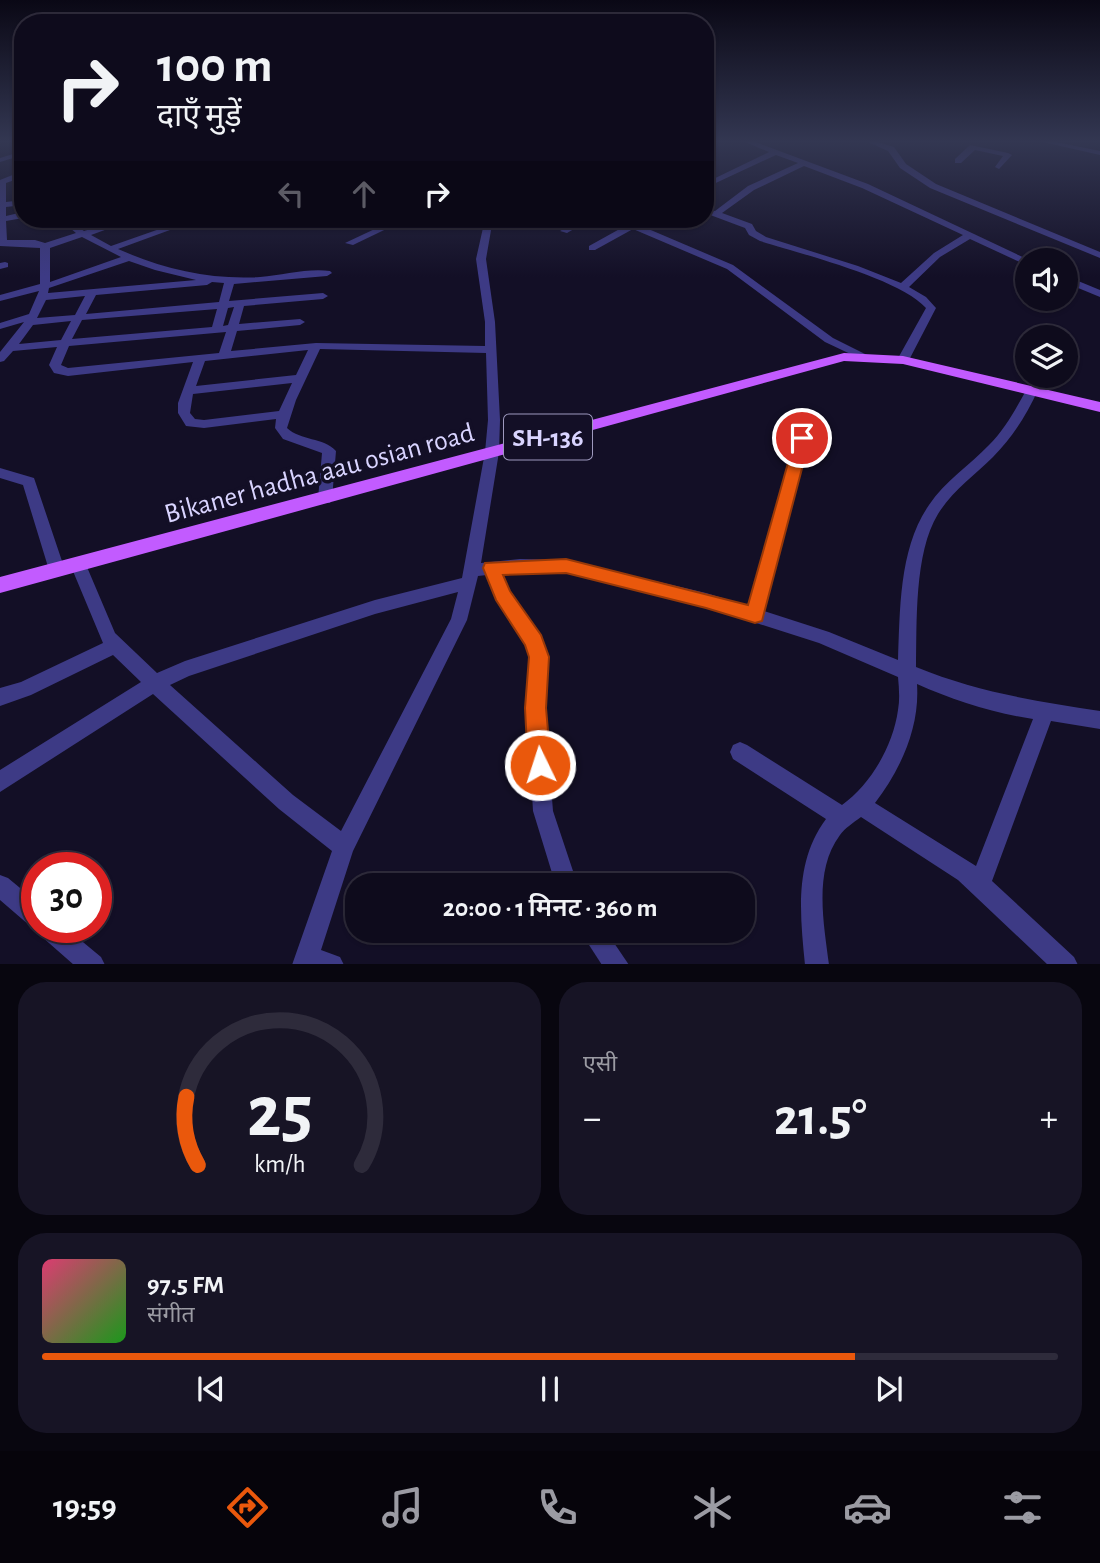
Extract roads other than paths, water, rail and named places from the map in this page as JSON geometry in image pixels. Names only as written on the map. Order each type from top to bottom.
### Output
[{"type":"main road","name":"Bikaner hadha aau osian road","points":[[0,586],[844,357],[903,360],[1100,407]]},
{"type":"street","points":[[2,187],[1,243],[35,243],[45,246],[105,228]]},
{"type":"street","points":[[714,210],[753,187]]},
{"type":"street","points":[[867,187],[1015,256]]},
{"type":"street","points":[[935,187],[1100,255]]},
{"type":"street","points":[[714,213],[749,226],[752,233],[763,239],[836,262],[903,287],[926,299],[931,308],[903,360]]},
{"type":"street","points":[[76,228],[84,235],[160,268],[217,280]]},
{"type":"street","points":[[113,248],[170,228]]},
{"type":"street","points":[[350,243],[383,228]]},
{"type":"street","points":[[332,964],[305,961],[344,847],[459,620],[470,577],[492,452],[494,420],[490,321],[481,259],[487,228]]},
{"type":"street","points":[[564,231],[570,228]]},
{"type":"street","points":[[592,248],[628,228]]},
{"type":"street","points":[[640,228],[730,267],[830,340],[865,357]]},
{"type":"street","points":[[903,287],[937,255],[971,234]]},
{"type":"street","points":[[0,359],[30,320],[43,292],[45,246]]},
{"type":"street","points":[[43,292],[131,257]]},
{"type":"street","points":[[0,298],[43,292],[92,293],[183,286],[217,280],[327,273]]},
{"type":"street","points":[[216,330],[230,280]]},
{"type":"street","points":[[1078,285],[1100,295]]},
{"type":"street","points":[[92,293],[64,344],[55,365],[58,370],[68,372],[316,346],[491,350]]},
{"type":"street","points":[[0,326],[30,320],[323,296]]},
{"type":"street","points":[[224,356],[240,303]]},
{"type":"street","points":[[9,348],[300,322]]},
{"type":"street","points":[[316,346],[281,428],[296,440],[323,446],[329,451],[325,499]]},
{"type":"street","points":[[200,358],[188,391],[184,413],[191,423],[198,425],[285,414]]},
{"type":"street","points":[[188,391],[301,378]]},
{"type":"street","points":[[817,964],[809,897],[821,847],[831,828],[851,812],[880,780],[898,742],[908,709],[907,671],[914,566],[926,523],[939,499],[989,454],[1009,430],[1021,414],[1032,390]]},
{"type":"street","points":[[755,615],[802,438]]},
{"type":"street","points":[[0,473],[29,482],[57,570]]},
{"type":"street","points":[[78,564],[109,638],[153,684],[286,802],[344,847]]},
{"type":"street","points":[[0,782],[153,684],[185,669],[492,568],[566,566],[706,600],[822,637],[942,686],[1044,713],[1100,720]]},
{"type":"street","points":[[492,568],[502,594],[534,641],[539,657],[536,708],[544,811],[563,873]]},
{"type":"street","points":[[0,697],[25,689],[116,645]]},
{"type":"street","points":[[980,885],[1044,713]]},
{"type":"street","points":[[740,752],[966,872],[1066,964]]},
{"type":"street","points":[[0,886],[21,904]]},
{"type":"street","points":[[67,943],[93,964]]},
{"type":"street","points":[[601,943],[617,964]]}]
